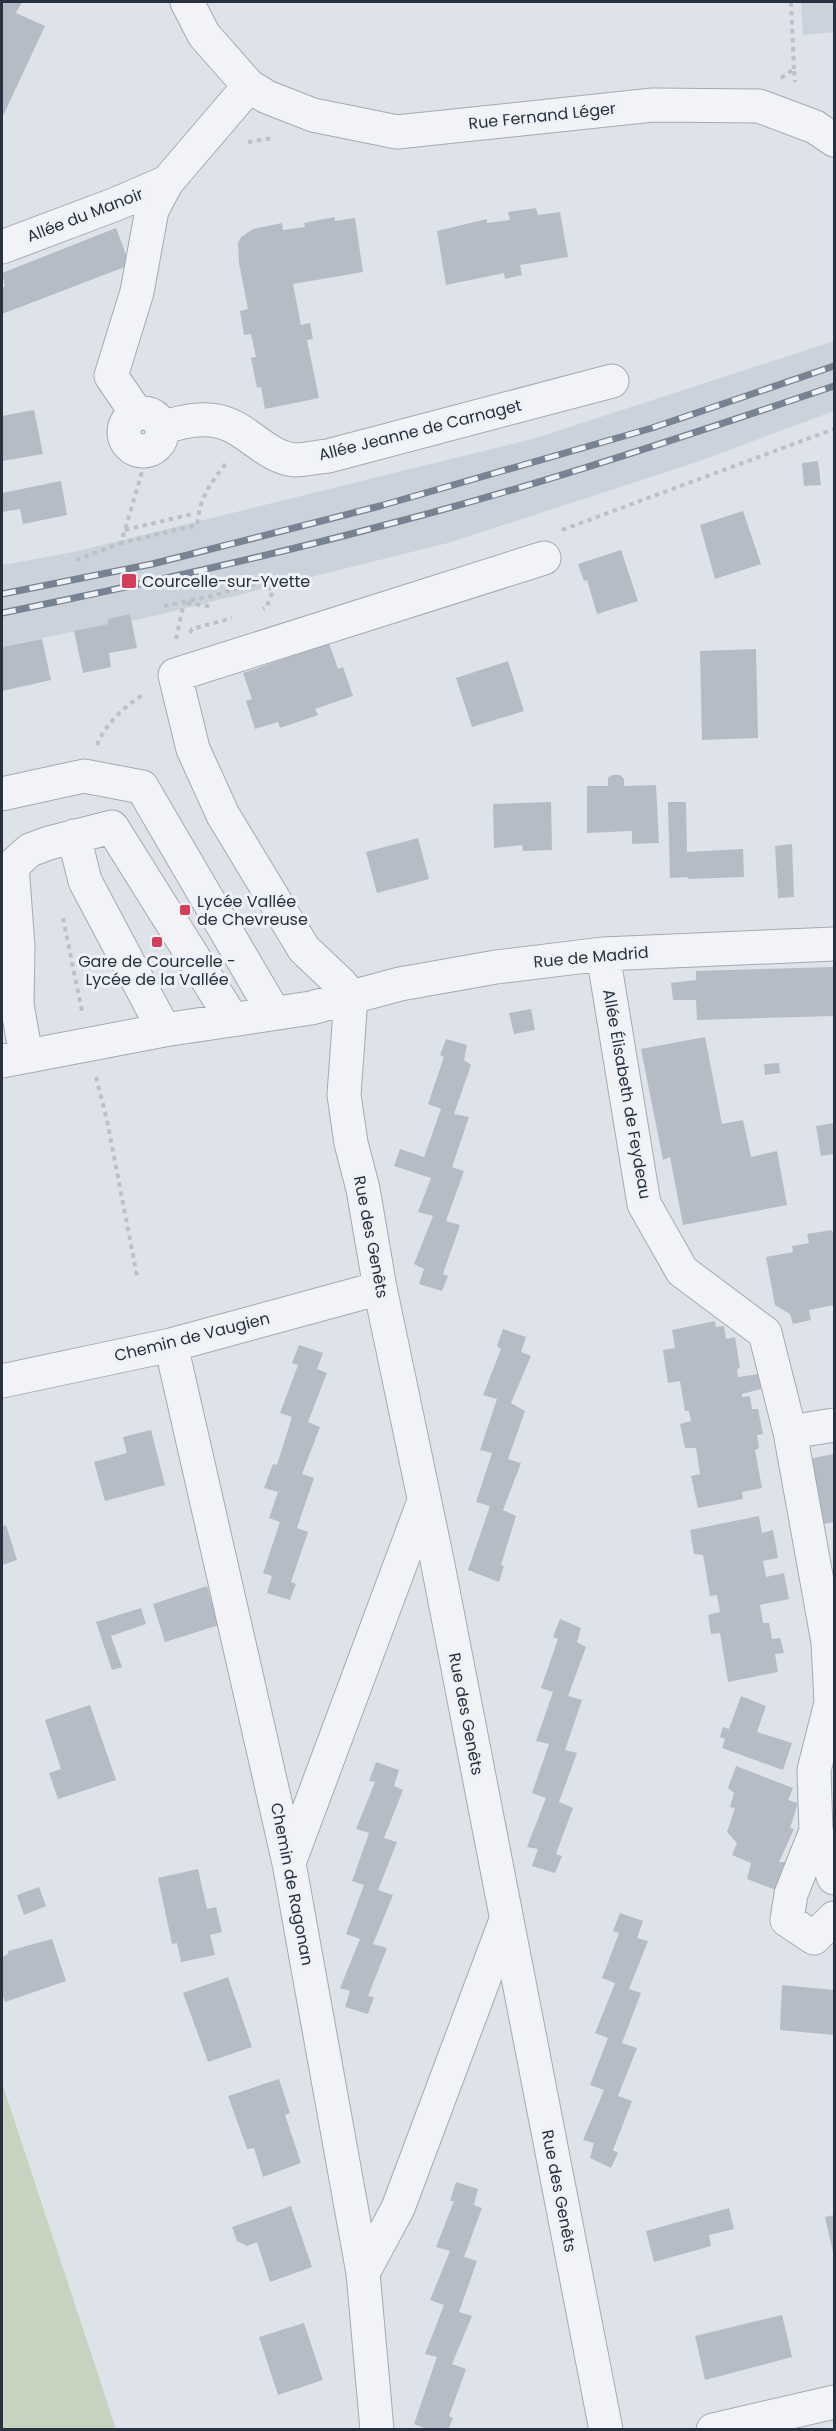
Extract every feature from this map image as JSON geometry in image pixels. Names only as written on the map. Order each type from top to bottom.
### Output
[{"type":"street","name":"Rue Fernand Léger","points":[[187,2],[204,35],[249,86],[267,97],[313,115],[397,132],[653,105],[759,106],[815,127],[834,140]]},
{"type":"street","points":[[149,431],[111,376],[137,292],[152,210],[167,182],[249,86]]},
{"type":"street","name":"Allée du Manoir","points":[[2,247],[167,182]]},
{"type":"street","name":"Allée Jeanne de Carnaget","points":[[149,431],[188,421],[218,421],[247,435],[278,455],[295,460],[328,456],[612,381]]},
{"type":"street","points":[[351,997],[341,984],[304,949],[223,815],[193,748],[175,661],[544,558]]},
{"type":"street","points":[[2,794],[84,776],[142,787],[274,1013]]},
{"type":"street","points":[[14,1059],[18,946],[12,866],[30,850],[112,827],[232,1019]]},
{"type":"street","points":[[74,836],[85,881],[164,1030]]},
{"type":"street","name":"Rue de Madrid","points":[[14,1059],[164,1030],[311,1008],[400,984],[496,966],[603,954],[834,944]]},
{"type":"street","name":"Allée Élisabeth de Feydeau","points":[[603,954],[644,1204],[682,1271],[765,1333],[790,1432],[828,1642],[831,1703],[814,1770],[816,1831],[834,1878]]},
{"type":"street","name":"Rue des Genêts","points":[[351,997],[344,1095],[351,1143],[363,1189],[380,1288],[424,1501],[606,2430]]},
{"type":"street","name":"Chemin de Vaugien","points":[[2,1381],[171,1345],[380,1288]]},
{"type":"street","name":"Chemin de Ragonan","points":[[171,1345],[290,1863],[363,2273],[377,2430]]},
{"type":"street","points":[[790,1432],[834,1425]]},
{"type":"street","points":[[290,1863],[424,1501]]},
{"type":"street","name":"Allée Élisabeth de Feydeau","points":[[816,1831],[791,1894],[787,1920],[814,1938],[834,1918]]},
{"type":"street","points":[[363,2273],[398,2208],[506,1920]]},
{"type":"street","points":[[713,2430],[834,2402]]},
{"type":"path","points":[[791,2],[794,69]]},
{"type":"path","points":[[243,144],[254,140],[301,137],[313,115]]},
{"type":"path","points":[[121,543],[149,431]]},
{"type":"path","points":[[76,560],[121,543],[197,525],[199,506],[206,489],[247,435]]},
{"type":"path","points":[[125,530],[192,514]]},
{"type":"path","points":[[164,606],[261,582],[273,591],[266,608],[255,611]]},
{"type":"path","points":[[84,776],[100,737],[128,704],[175,661],[184,602]]},
{"type":"path","points":[[184,602],[214,607]]},
{"type":"path","points":[[192,629],[234,617]]},
{"type":"shaded area","points":[[801,2],[834,2],[834,32],[803,35]]},
{"type":"shaded area","points":[[834,341],[834,411],[697,462],[448,543],[166,613],[131,621],[129,615],[108,619],[108,624],[2,647],[2,565],[74,552],[536,438]]},
{"type":"green space","points":[[2,2083],[116,2429],[2,2429]]},
{"type":"building","points":[[2,2],[22,2],[16,13],[45,26],[2,118]]},
{"type":"building","points":[[536,208],[538,215],[560,212],[568,257],[520,265],[522,275],[505,279],[504,273],[446,285],[437,231],[487,219],[487,223],[510,220],[508,212]]},
{"type":"building","points":[[335,217],[335,221],[355,218],[363,272],[293,284],[301,325],[310,323],[313,339],[307,340],[319,398],[265,409],[261,387],[257,388],[251,358],[256,357],[251,334],[244,335],[240,311],[248,309],[239,263],[238,243],[241,237],[253,229],[282,223],[283,230],[305,227],[304,223]]},
{"type":"building","points":[[116,228],[130,265],[2,314],[2,288],[5,286],[2,273]]},
{"type":"building","points":[[34,410],[43,454],[2,461],[2,416]]},
{"type":"building","points":[[818,461],[821,485],[804,486],[802,463]]},
{"type":"building","points":[[61,481],[67,515],[23,524],[20,509],[2,512],[2,493]]},
{"type":"building","points":[[743,511],[761,564],[715,579],[700,525]]},
{"type":"building","points":[[621,550],[638,601],[597,614],[587,580],[584,581],[578,564]]},
{"type":"building","points":[[130,614],[137,648],[109,653],[111,667],[83,673],[74,631],[108,624],[108,619]]},
{"type":"building","points":[[42,639],[51,680],[2,691],[2,647]]},
{"type":"building","points":[[329,643],[338,669],[343,667],[353,696],[315,709],[318,715],[280,728],[278,722],[255,729],[246,701],[252,699],[243,673]]},
{"type":"building","points":[[756,649],[758,738],[702,740],[700,651]]},
{"type":"building","points":[[508,661],[524,711],[472,727],[456,678]]},
{"type":"building","points":[[612,775],[620,775],[624,779],[624,786],[656,785],[659,843],[632,844],[632,831],[587,833],[587,786],[608,786],[608,778]]},
{"type":"building","points":[[551,802],[552,850],[523,851],[522,845],[494,848],[493,804]]},
{"type":"building","points":[[668,802],[686,802],[687,852],[743,849],[744,877],[670,878]]},
{"type":"building","points":[[418,838],[429,879],[377,893],[366,852]]},
{"type":"building","points":[[792,844],[794,897],[778,898],[775,846]]},
{"type":"building","points":[[834,967],[834,1016],[697,1020],[696,1000],[673,1000],[671,983],[696,980],[696,971]]},
{"type":"building","points":[[531,1009],[535,1030],[514,1034],[509,1013]]},
{"type":"building","points":[[705,1037],[722,1124],[743,1120],[751,1157],[777,1151],[787,1205],[683,1225],[670,1157],[663,1160],[641,1049]]},
{"type":"building","points":[[446,1039],[467,1045],[464,1060],[471,1065],[454,1114],[469,1117],[452,1167],[464,1171],[446,1221],[460,1225],[443,1274],[448,1276],[442,1291],[419,1284],[424,1269],[414,1264],[433,1216],[418,1212],[431,1178],[394,1166],[400,1149],[424,1157],[441,1109],[428,1104],[444,1057],[440,1055]]},
{"type":"building","points":[[779,1063],[780,1073],[765,1075],[764,1064]]},
{"type":"building","points":[[834,1123],[834,1154],[821,1156],[816,1126]]},
{"type":"building","points":[[832,1230],[834,1237],[834,1305],[809,1310],[811,1320],[793,1324],[790,1314],[775,1305],[766,1257],[793,1252],[792,1246],[809,1243],[807,1234]]},
{"type":"building","points":[[715,1321],[716,1327],[724,1326],[726,1339],[735,1337],[740,1368],[737,1369],[738,1377],[759,1374],[761,1389],[742,1394],[742,1397],[750,1396],[752,1409],[758,1409],[763,1434],[757,1435],[759,1448],[755,1450],[762,1488],[742,1492],[743,1499],[698,1508],[691,1476],[700,1474],[696,1448],[685,1448],[680,1424],[691,1421],[689,1411],[685,1411],[680,1381],[668,1383],[663,1350],[675,1348],[672,1330]]},
{"type":"building","points":[[503,1329],[526,1337],[521,1352],[531,1356],[511,1403],[525,1411],[508,1459],[521,1463],[503,1510],[516,1516],[501,1565],[504,1566],[499,1582],[468,1570],[490,1506],[476,1502],[492,1453],[480,1450],[497,1399],[483,1395],[501,1349],[497,1346]]},
{"type":"building","points":[[299,1345],[323,1353],[317,1369],[327,1373],[308,1422],[320,1427],[302,1474],[314,1478],[297,1528],[308,1532],[291,1582],[296,1584],[290,1600],[267,1593],[272,1576],[263,1573],[280,1522],[269,1518],[278,1492],[264,1488],[273,1464],[277,1465],[292,1417],[280,1413],[298,1365],[292,1363]]},
{"type":"building","points":[[151,1430],[165,1485],[105,1501],[94,1462],[127,1453],[123,1437]]},
{"type":"building","points":[[834,1454],[834,1522],[820,1525],[808,1459]]},
{"type":"building","points":[[759,1516],[762,1533],[773,1530],[778,1558],[763,1561],[766,1577],[784,1573],[789,1599],[760,1605],[763,1623],[769,1623],[772,1639],[780,1638],[784,1653],[775,1654],[778,1672],[728,1682],[720,1633],[711,1634],[708,1615],[720,1612],[717,1595],[710,1596],[703,1555],[694,1554],[690,1530]]},
{"type":"building","points":[[6,1525],[17,1560],[2,1565],[2,1527]]},
{"type":"building","points":[[207,1586],[219,1625],[165,1642],[153,1604]]},
{"type":"building","points":[[141,1608],[146,1624],[111,1636],[122,1667],[112,1670],[96,1622]]},
{"type":"building","points":[[560,1619],[581,1628],[577,1642],[586,1647],[568,1696],[582,1700],[565,1750],[577,1753],[559,1802],[573,1808],[556,1854],[562,1856],[555,1873],[532,1866],[538,1849],[527,1847],[546,1798],[532,1793],[549,1744],[536,1741],[553,1692],[541,1688],[558,1639],[553,1637]]},
{"type":"building","points":[[741,1696],[766,1706],[757,1732],[792,1743],[783,1770],[722,1748],[725,1739],[720,1737],[723,1727],[729,1729]]},
{"type":"building","points":[[90,1705],[116,1780],[58,1799],[49,1773],[61,1769],[45,1720]]},
{"type":"building","points":[[376,1762],[399,1770],[394,1786],[403,1790],[384,1838],[397,1842],[378,1890],[393,1895],[373,1944],[387,1948],[368,1996],[374,1997],[368,2014],[345,2007],[350,1991],[340,1988],[360,1939],[346,1934],[364,1885],[352,1881],[369,1833],[356,1829],[375,1782],[369,1781]]},
{"type":"building","points":[[736,1766],[793,1788],[788,1800],[798,1803],[790,1828],[794,1829],[779,1862],[785,1862],[776,1890],[747,1879],[751,1863],[732,1855],[737,1843],[727,1832],[735,1808],[730,1807],[734,1793],[728,1788]]},
{"type":"building","points":[[198,1869],[207,1909],[216,1907],[222,1932],[210,1935],[215,1955],[181,1962],[177,1943],[172,1944],[158,1878]]},
{"type":"building","points":[[39,1887],[46,1906],[24,1915],[17,1895]]},
{"type":"building","points":[[620,1913],[643,1921],[637,1938],[648,1941],[629,1989],[641,1993],[622,2043],[637,2048],[618,2096],[632,2101],[613,2150],[618,2153],[611,2168],[590,2158],[594,2143],[583,2140],[604,2090],[590,2085],[608,2038],[595,2033],[615,1983],[602,1978],[619,1933],[613,1931]]},
{"type":"building","points":[[52,1939],[66,1981],[5,2002],[2,1993],[2,1957],[8,1954],[8,1951]]},
{"type":"building","points":[[228,1977],[252,2047],[208,2062],[183,1993]]},
{"type":"building","points":[[782,1985],[834,1990],[834,2035],[780,2030]]},
{"type":"building","points":[[279,2079],[290,2113],[285,2115],[301,2163],[263,2177],[254,2148],[247,2149],[228,2096]]},
{"type":"building","points":[[456,2182],[478,2189],[474,2205],[482,2208],[464,2257],[477,2261],[459,2312],[472,2316],[452,2364],[466,2369],[449,2416],[453,2418],[448,2430],[430,2430],[414,2424],[437,2357],[425,2354],[444,2305],[430,2300],[450,2251],[436,2247],[454,2201],[450,2201]]},
{"type":"building","points":[[291,2206],[312,2267],[270,2282],[257,2242],[247,2246],[237,2241],[232,2227]]},
{"type":"building","points":[[729,2208],[734,2229],[709,2235],[711,2246],[654,2262],[646,2231]]},
{"type":"building","points":[[834,2215],[834,2257],[825,2217]]},
{"type":"building","points":[[782,2315],[792,2357],[705,2380],[695,2336]]},
{"type":"building","points":[[304,2323],[323,2380],[278,2395],[259,2337]]},
{"type":"railway","points":[[2,594],[152,564],[380,506],[652,428],[834,366]]},
{"type":"railway","points":[[2,613],[242,561],[442,510],[611,460],[834,386]]},
{"type":"place","name":"Courcelle-sur-Yvette","points":[[129,581]]},
{"type":"place","name":"Lycée Vallée de Chevreuse","points":[[185,910]]},
{"type":"place","name":"Gare de Courcelle - Lycée de la Vallée","points":[[157,942]]}]
